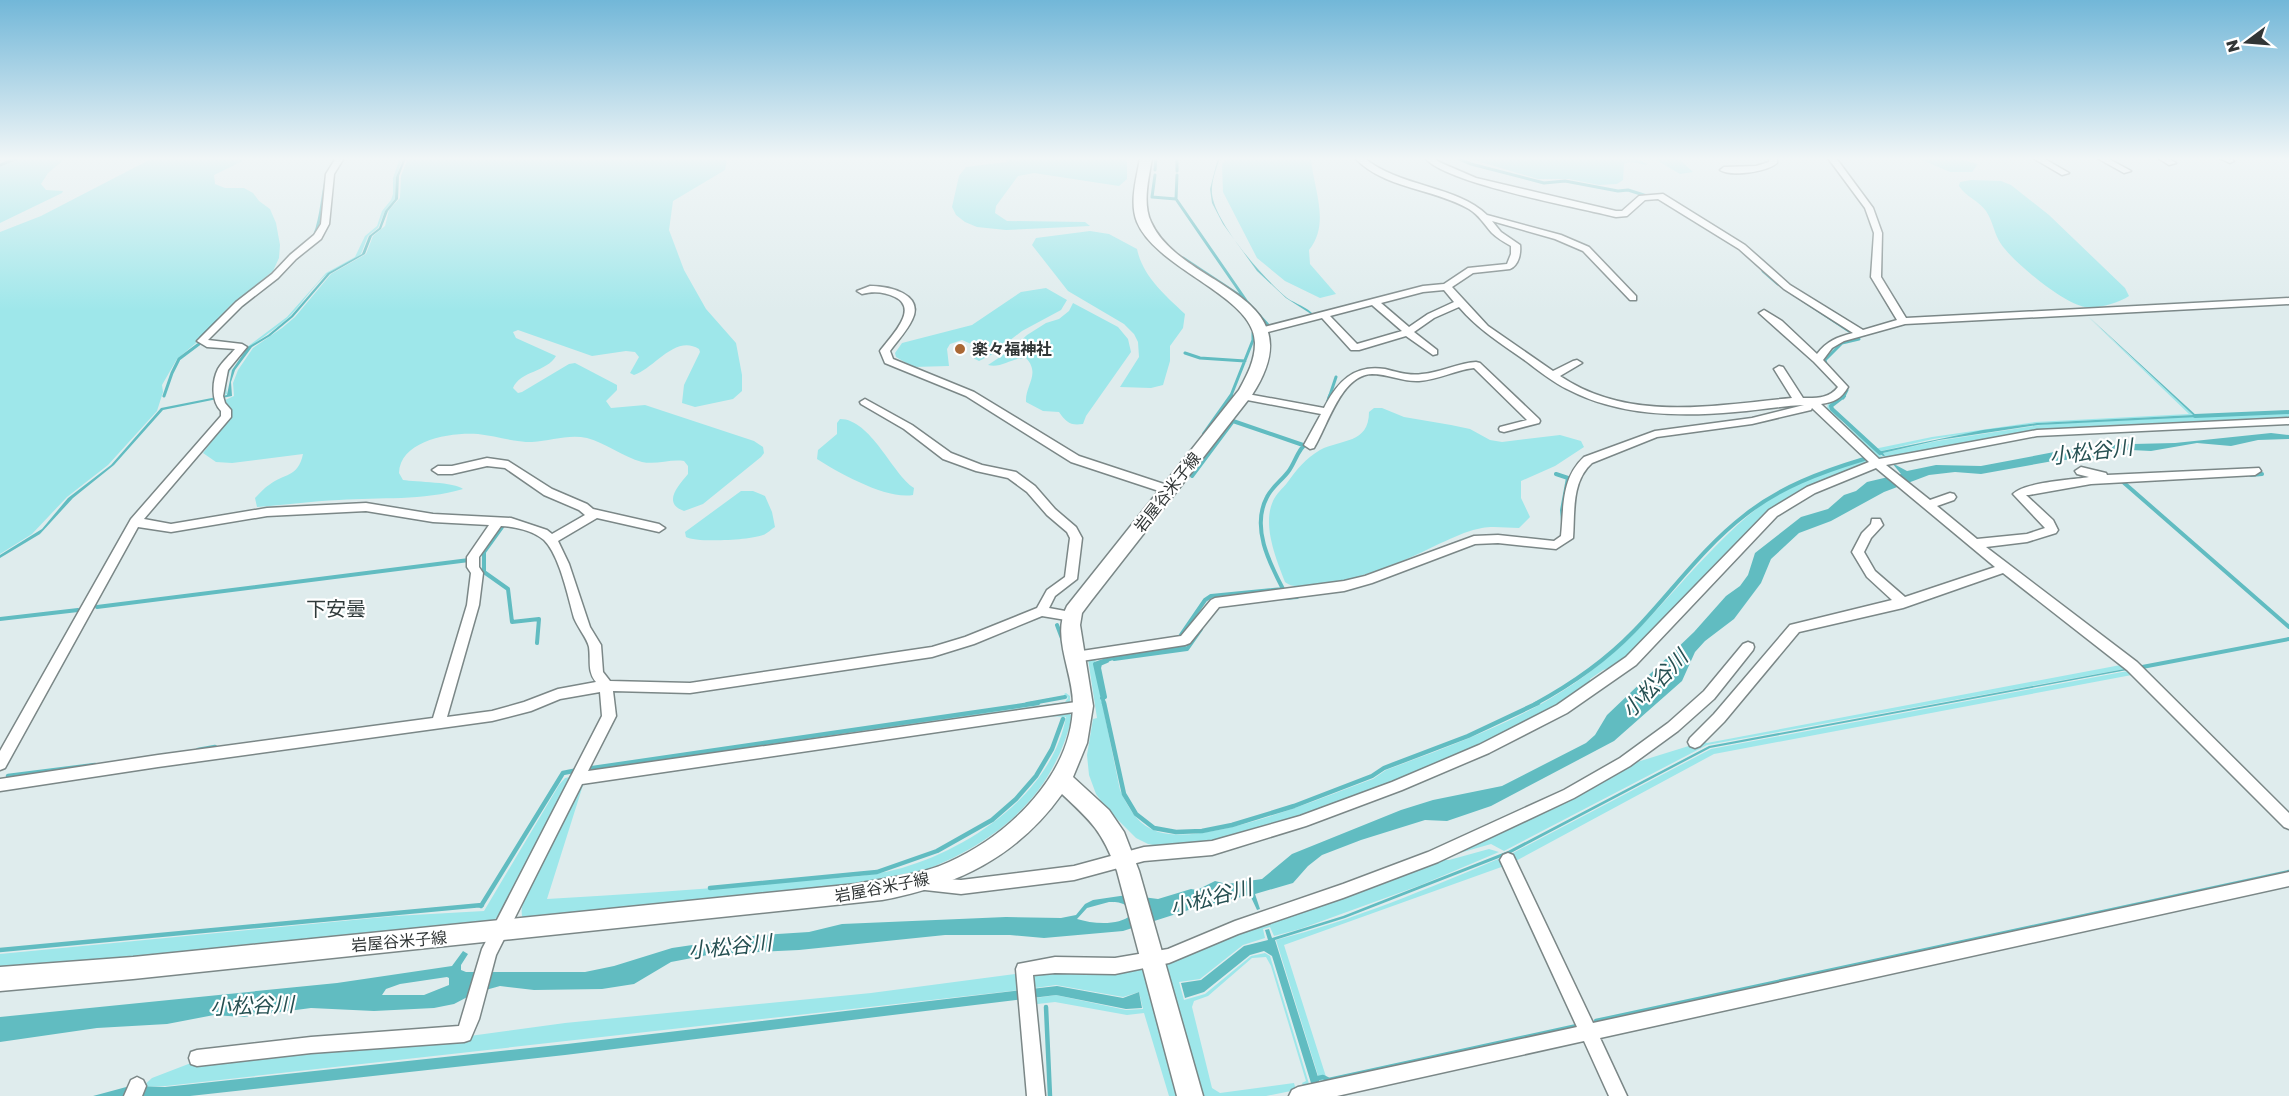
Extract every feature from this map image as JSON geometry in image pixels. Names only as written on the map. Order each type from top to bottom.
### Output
[{"type":"main road","points":[[1141,209],[1152,237],[1174,259],[1228,292],[1241,303],[1260,331]]},
{"type":"main road","name":"岩屋谷米子線","points":[[0,979],[856,894],[913,884],[958,868],[985,852],[1016,828],[1038,806],[1060,779],[1069,763],[1083,706],[1071,629],[1072,616],[1084,596],[1242,396],[1259,367],[1262,351],[1260,331]]},
{"type":"main road","points":[[1060,779],[1101,817],[1116,839],[1126,866],[1190,1096]]},
{"type":"street","points":[[0,764],[135,522],[221,424],[227,413],[218,398],[225,366],[242,347],[207,344],[202,341],[239,304],[275,276],[292,257],[318,237],[325,224],[326,209]]},
{"type":"street","points":[[1473,209],[1486,217],[1558,237],[1586,249],[1633,298]]},
{"type":"street","points":[[1596,209],[1624,214],[1629,209]]},
{"type":"street","points":[[1681,209],[1734,242],[1800,296],[1860,333]]},
{"type":"street","points":[[1869,209],[1878,233],[1876,277],[1903,321]]},
{"type":"street","points":[[1260,331],[1423,289],[1446,287],[1471,270],[1504,268],[1512,263],[1517,250],[1515,245],[1497,233],[1486,217]]},
{"type":"street","points":[[1446,287],[1481,324],[1552,376],[1583,393],[1642,407],[1721,410],[1806,402],[1832,398],[1841,392],[1842,387],[1818,360],[1808,353],[1779,321],[1764,313]]},
{"type":"street","points":[[862,291],[872,288],[892,292],[907,303],[910,311],[908,322],[885,351],[889,361],[970,394],[1075,459],[1169,490]]},
{"type":"street","points":[[1374,301],[1383,311],[1401,315],[1407,332],[1433,352]]},
{"type":"street","points":[[1818,360],[1828,346],[1840,339],[1903,321],[2289,302]]},
{"type":"street","points":[[1324,315],[1355,348],[1407,332],[1431,316],[1461,303]]},
{"type":"street","points":[[1552,376],[1577,363]]},
{"type":"street","points":[[1310,445],[1319,434],[1340,388],[1363,372],[1371,370],[1419,378],[1473,365],[1535,421],[1504,429]]},
{"type":"street","points":[[1779,369],[1806,402],[1880,466],[2004,568],[2135,669],[2289,823]]},
{"type":"street","points":[[1242,396],[1329,412]]},
{"type":"street","points":[[865,402],[908,427],[947,456],[980,468],[1012,475],[1031,489],[1051,512],[1072,530],[1076,538],[1071,579],[1052,593],[1041,611]]},
{"type":"street","points":[[1075,657],[1185,640],[1215,603],[1344,586],[1368,580],[1474,540],[1498,539],[1556,544],[1567,538],[1568,507],[1574,478],[1581,464],[1588,460],[1655,434],[1752,421],[1808,408],[1806,402]]},
{"type":"street","points":[[913,884],[961,887],[1126,866],[1144,854],[1212,848],[1301,822],[1397,786],[1484,749],[1562,709],[1631,661],[1773,513],[1811,490],[1880,466],[2037,433],[2289,420]]},
{"type":"street","points":[[438,470],[452,470],[487,462],[503,463],[512,466],[548,492],[595,514],[659,528]]},
{"type":"street","points":[[2081,471],[2112,478]]},
{"type":"street","points":[[1975,543],[2032,536],[2049,533],[2052,530],[2049,523],[2019,494],[2091,480],[2255,471]]},
{"type":"street","points":[[1925,503],[1950,497]]},
{"type":"street","points":[[135,522],[171,528],[267,512],[366,507],[433,518],[511,522],[543,533],[551,540],[563,564],[584,628],[595,645],[596,674],[606,686],[609,716],[488,954],[471,1019],[464,1034],[310,1045],[197,1058]]},
{"type":"street","points":[[551,540],[595,514]]},
{"type":"street","points":[[438,724],[472,605],[477,573],[473,567],[473,557],[497,522]]},
{"type":"street","points":[[1876,522],[1877,525],[1866,536],[1858,552],[1871,574],[1903,603]]},
{"type":"street","points":[[1695,742],[1719,718],[1795,628],[1903,603],[2004,568]]},
{"type":"street","points":[[0,785],[158,761],[492,716],[526,707],[558,694],[606,686],[690,688],[932,652],[969,641],[1041,611],[1072,616]]},
{"type":"street","points":[[1036,1096],[1024,969],[1055,965],[1114,966],[1151,954],[1169,956],[1235,928],[1300,907],[1433,857],[1569,794],[1625,762],[1673,727],[1709,695],[1748,647]]},
{"type":"street","points":[[580,772],[1083,706]]},
{"type":"street","points":[[1508,860],[1618,1096]]},
{"type":"street","points":[[1311,1093],[2289,879]]},
{"type":"shaded area","points":[[0,209],[29,209],[0,223]]},
{"type":"shaded area","points":[[54,209],[270,209],[276,223],[280,245],[279,258],[273,271],[229,307],[196,343],[177,359],[162,385],[163,392],[157,411],[108,465],[67,497],[32,534],[0,554],[0,232]]},
{"type":"shaded area","points":[[387,209],[378,228],[368,236],[361,254],[324,277],[291,315],[248,348],[231,368],[227,380],[227,394],[221,396],[224,369],[239,353],[287,317],[326,273],[355,257],[365,236],[377,226],[382,211]]},
{"type":"shaded area","points":[[672,209],[669,230],[684,270],[706,309],[736,343],[742,375],[742,391],[733,399],[695,407],[682,403],[684,385],[700,352],[699,349],[690,346],[673,349],[642,372],[634,375],[630,373],[639,357],[635,352],[626,351],[592,356],[518,330],[513,332],[516,338],[556,356],[546,365],[521,378],[513,388],[518,393],[522,392],[569,364],[575,363],[617,385],[617,390],[606,401],[611,408],[645,405],[754,441],[763,447],[764,453],[703,504],[684,511],[677,508],[673,499],[688,474],[688,466],[684,461],[642,462],[594,440],[580,437],[532,442],[478,434],[454,435],[429,440],[417,446],[402,462],[399,473],[403,480],[444,484],[463,489],[417,497],[257,507],[255,498],[267,486],[294,471],[301,462],[303,454],[232,463],[216,462],[203,453],[228,419],[230,411],[225,400],[234,396],[233,383],[238,370],[253,348],[295,317],[331,274],[366,254],[373,236],[385,226],[389,210]]},
{"type":"shaded area","points":[[953,209],[996,209],[995,213],[1007,221],[1085,222],[1090,226],[1006,230],[977,227],[956,215]]},
{"type":"shaded area","points":[[1232,209],[1319,209],[1319,228],[1309,250],[1310,264],[1336,294],[1320,298],[1285,281],[1257,258]]},
{"type":"shaded area","points":[[1984,209],[2042,209],[2125,288],[2129,296],[2108,305],[2096,307],[2085,307],[2064,298],[2040,281],[2007,252]]},
{"type":"shaded area","points":[[1090,231],[1109,234],[1137,249],[1150,277],[1185,314],[1183,328],[1170,346],[1170,361],[1163,385],[1151,388],[1120,387],[1139,357],[1138,342],[1134,334],[1124,324],[1068,291],[1032,245],[1036,238]]},
{"type":"shaded area","points":[[1046,288],[1067,300],[1061,310],[1022,331],[991,355],[979,361],[973,358],[978,347],[962,340],[950,344],[947,349],[949,366],[913,367],[896,357],[895,353],[902,343],[972,325],[1021,292]]},
{"type":"shaded area","points":[[1073,303],[1118,327],[1128,339],[1131,352],[1086,416],[1083,424],[1069,422],[1059,412],[1043,411],[1026,402],[1032,369],[1026,358],[993,366],[988,365],[1012,349],[1027,335],[1046,323],[1059,319],[1069,311]]},
{"type":"shaded area","points":[[2085,314],[2193,415],[2036,423],[1933,439],[1877,452],[1883,457],[1885,456],[1883,453],[1937,441],[2047,424],[2289,412],[2289,420],[2032,433],[1953,445],[1891,460],[1876,459],[1827,409],[1828,404],[1844,391],[1824,364],[1823,358],[1835,344],[1856,336],[1859,338],[1841,342],[1824,359],[1846,390],[1830,408],[1842,422],[1874,449],[1932,437],[2035,422],[2189,414]]},
{"type":"shaded area","points":[[1374,408],[1382,408],[1404,417],[1470,429],[1490,440],[1502,442],[1560,435],[1581,441],[1584,447],[1555,466],[1521,481],[1521,498],[1530,517],[1519,528],[1491,527],[1473,530],[1383,568],[1327,585],[1295,586],[1285,582],[1274,553],[1270,531],[1270,510],[1274,498],[1315,453],[1359,435],[1368,422],[1369,412]]},
{"type":"shaded area","points":[[840,419],[851,421],[871,437],[914,488],[913,495],[890,493],[877,489],[850,478],[817,459],[818,450],[837,434],[837,423]]},
{"type":"shaded area","points":[[1868,459],[1868,463],[1783,503],[1619,665],[1603,670],[1590,679],[1590,687],[1504,735],[1381,789],[1244,837],[1168,848],[1148,844],[1136,838],[1107,809],[1096,794],[1089,775],[1087,755],[1093,719],[1097,718],[1088,659],[1127,653],[1096,660],[1094,663],[1120,790],[1136,817],[1151,829],[1172,834],[1229,828],[1294,808],[1373,779],[1386,770],[1498,726],[1552,698],[1601,663],[1623,644],[1726,536],[1771,498],[1806,480]]},
{"type":"shaded area","points":[[741,491],[753,491],[765,496],[775,527],[757,537],[712,540],[686,537],[685,532]]},
{"type":"shaded area","points":[[2126,664],[2130,668],[1707,745],[1504,851],[1491,844],[1449,856],[1621,767],[1702,740],[1707,743]]},
{"type":"shaded area","points":[[2133,670],[2137,674],[1714,754],[1512,863],[1509,855],[1711,749]]},
{"type":"shaded area","points":[[1064,694],[1070,696],[1070,704],[707,756],[943,718],[1065,702],[1068,698]]},
{"type":"shaded area","points":[[1068,711],[1072,717],[1061,750],[1046,778],[1028,803],[1006,824],[981,842],[923,871],[892,882],[525,919],[522,916],[527,891],[542,854],[574,791],[584,782],[547,899],[875,874],[902,868],[955,847],[1005,813],[1026,793],[1044,770],[1058,744],[1066,717],[1029,715]]},
{"type":"shaded area","points":[[570,777],[507,907],[492,922],[336,939],[0,969],[0,954],[395,916],[484,911],[559,785],[565,778]]},
{"type":"shaded area","points":[[1489,849],[1499,852],[1421,885],[1300,929],[1274,936],[1270,927],[1263,929],[1265,938],[1243,945],[1200,979],[1179,982],[1184,1000],[1205,994],[1251,956],[1265,953],[1270,956],[1310,1087],[1304,1088],[1302,1083],[1306,1081],[1271,966],[1266,957],[1252,958],[1208,996],[1194,1001],[1192,1007],[1212,1088],[1220,1093],[1294,1083],[1296,1090],[1266,1096],[1202,1096],[1185,1041],[1165,961],[1437,859],[1449,860]]},
{"type":"shaded area","points":[[1503,857],[1507,865],[1284,945],[1328,1083],[1321,1085],[1276,940],[1363,913]]},
{"type":"shaded area","points":[[1145,966],[1178,1096],[1169,1096],[1144,1013],[1127,1015],[1055,1002],[1029,1005],[1029,999],[1056,995],[1126,1010],[1143,1009],[1139,992],[1123,997],[1056,985],[1028,989],[1033,972]]},
{"type":"shaded area","points":[[1015,974],[1021,990],[142,1087],[152,1078],[191,1063],[455,1038],[565,1023],[871,993]]},
{"type":"water","points":[[390,209],[381,229],[372,236],[365,254],[330,274],[293,317],[252,347],[235,370],[231,382],[232,396],[163,410],[114,465],[73,498],[40,534],[0,558],[0,555],[42,529],[68,498],[111,465],[161,408],[227,395],[232,370],[248,347],[268,335],[291,316],[328,273],[362,254],[369,236],[379,228],[385,211]]},
{"type":"water","points":[[1215,209],[1242,250],[1266,278],[1287,298],[1314,315],[1296,319],[1311,314],[1286,298],[1257,271],[1223,224]]},
{"type":"water","points":[[2089,317],[2198,417],[2038,425],[1939,440],[1883,453],[1885,456],[1877,452],[1983,430],[2037,423],[2193,415]]},
{"type":"water","name":"小松谷川","points":[[2271,433],[2289,435],[2289,439],[2258,440],[2231,446],[2197,443],[2151,451],[2111,449],[2096,453],[2099,457],[2053,461],[1981,474],[1955,472],[1929,475],[1884,492],[1831,521],[1799,533],[1771,559],[1761,583],[1734,619],[1705,641],[1695,652],[1682,681],[1614,741],[1491,806],[1447,821],[1425,820],[1322,855],[1308,866],[1293,883],[1255,894],[1260,909],[1257,910],[1250,895],[1198,907],[1123,931],[1044,938],[1010,935],[945,935],[799,950],[713,954],[671,962],[634,984],[602,989],[534,990],[500,986],[475,993],[454,1004],[434,1008],[374,1011],[311,1008],[243,1017],[214,1015],[167,1024],[97,1028],[0,1042],[0,1017],[337,983],[452,966],[463,951],[468,954],[461,965],[461,970],[466,972],[585,972],[614,966],[672,948],[760,935],[809,932],[842,924],[1006,917],[1061,918],[1076,915],[1085,904],[1093,900],[1127,895],[1158,899],[1191,889],[1197,890],[1215,881],[1227,884],[1262,879],[1292,854],[1401,810],[1433,800],[1502,786],[1586,743],[1595,735],[1607,715],[1694,632],[1726,596],[1740,586],[1748,575],[1755,553],[1801,517],[1828,509],[1844,495],[1856,491],[1867,482],[1901,474],[1892,463],[1907,471],[1936,465],[1981,466],[2091,445],[2175,443]],"holes":[[[1109,902],[1123,904],[1131,915],[1120,921],[1106,923],[1077,919],[1087,908]],[[447,977],[449,985],[424,995],[382,995],[386,989],[400,984]]]},
{"type":"water","points":[[2138,668],[1710,748],[1509,854],[1345,918],[1275,940],[1324,1096],[1315,1096],[1272,956],[1264,951],[1250,955],[1204,992],[1185,998],[1181,983],[1201,980],[1244,946],[1268,940],[1265,930],[1269,929],[1272,938],[1343,916],[1508,851],[1709,746]]},
{"type":"water","points":[[1057,986],[1123,998],[1139,992],[1142,1008],[1126,1009],[1056,995],[565,1055],[190,1096],[93,1096],[130,1086],[165,1087],[567,1044]]},
{"type":"waterway","points":[[315,234],[321,209]]},
{"type":"waterway","points":[[1183,209],[1247,302],[1269,326]]},
{"type":"waterway","points":[[1881,234],[1881,253]]},
{"type":"waterway","points":[[1183,258],[1242,297]]},
{"type":"waterway","points":[[1763,271],[1778,284]]},
{"type":"waterway","points":[[1784,288],[1849,331]]},
{"type":"waterway","points":[[164,396],[179,359],[199,344],[201,337],[218,320]]},
{"type":"waterway","points":[[1245,361],[1253,340],[1253,333]]},
{"type":"waterway","points":[[1826,364],[1825,360],[1842,343],[1859,339]]},
{"type":"waterway","points":[[1185,353],[1200,358],[1245,361]]},
{"type":"waterway","points":[[1231,397],[1245,361]]},
{"type":"waterway","points":[[1329,398],[1336,377]]},
{"type":"waterway","points":[[1844,396],[1847,390],[1845,386]]},
{"type":"waterway","points":[[1328,402],[1330,396]]},
{"type":"waterway","points":[[1844,396],[1831,406],[1832,409],[1880,453]]},
{"type":"waterway","points":[[1204,434],[1231,397]]},
{"type":"waterway","points":[[2195,416],[2289,412]]},
{"type":"waterway","points":[[1192,476],[1233,421],[1303,445]]},
{"type":"waterway","points":[[1181,635],[1205,600],[1211,596],[1283,589],[1272,567],[1261,532],[1263,508],[1269,493],[1288,472],[1308,442]]},
{"type":"waterway","points":[[1535,704],[1575,680],[1612,652],[1715,542],[1758,505],[1801,481],[1864,459]]},
{"type":"waterway","points":[[1556,474],[1568,478],[1562,510],[1563,522]]},
{"type":"waterway","points":[[2251,475],[2262,474]]},
{"type":"waterway","points":[[2123,482],[2289,627]]},
{"type":"waterway","points":[[502,527],[484,552],[484,572],[508,589],[512,622],[539,619],[537,643]]},
{"type":"waterway","points":[[97,607],[469,560]]},
{"type":"waterway","points":[[1286,598],[1297,597]]},
{"type":"waterway","points":[[0,619],[78,610]]},
{"type":"waterway","points":[[1057,625],[1063,641]]},
{"type":"waterway","points":[[1114,659],[1187,649],[1201,629]]},
{"type":"waterway","points":[[2137,668],[2289,639]]},
{"type":"waterway","points":[[1103,698],[1095,664],[1124,654],[1184,647]]},
{"type":"waterway","points":[[1103,698],[1105,697],[1099,668],[1100,664],[1107,661]]},
{"type":"waterway","points":[[1027,704],[1065,697]]},
{"type":"waterway","points":[[1103,698],[1104,704]]},
{"type":"waterway","points":[[586,769],[1038,703]]},
{"type":"waterway","points":[[1104,703],[1124,794],[1136,814],[1154,828],[1176,832],[1202,831],[1232,825],[1294,806],[1468,736],[1538,703]]},
{"type":"waterway","points":[[710,888],[877,872],[937,851],[992,820],[1016,799],[1036,776],[1052,749],[1063,719]]},
{"type":"waterway","points":[[198,750],[215,747]]},
{"type":"waterway","points":[[8,776],[95,765]]},
{"type":"waterway","points":[[482,905],[563,773],[578,770]]},
{"type":"waterway","points":[[1596,1021],[2289,872]]},
{"type":"waterway","points":[[0,950],[482,905]]},
{"type":"waterway","points":[[1046,1007],[1050,1096]]},
{"type":"waterway","points":[[1314,1079],[1323,1077],[1329,1080],[1577,1026]]},
{"type":"place","name":"楽々福神社","points":[[960,349]]},
{"type":"district","name":"下安曇","points":[[336,609]]}]
